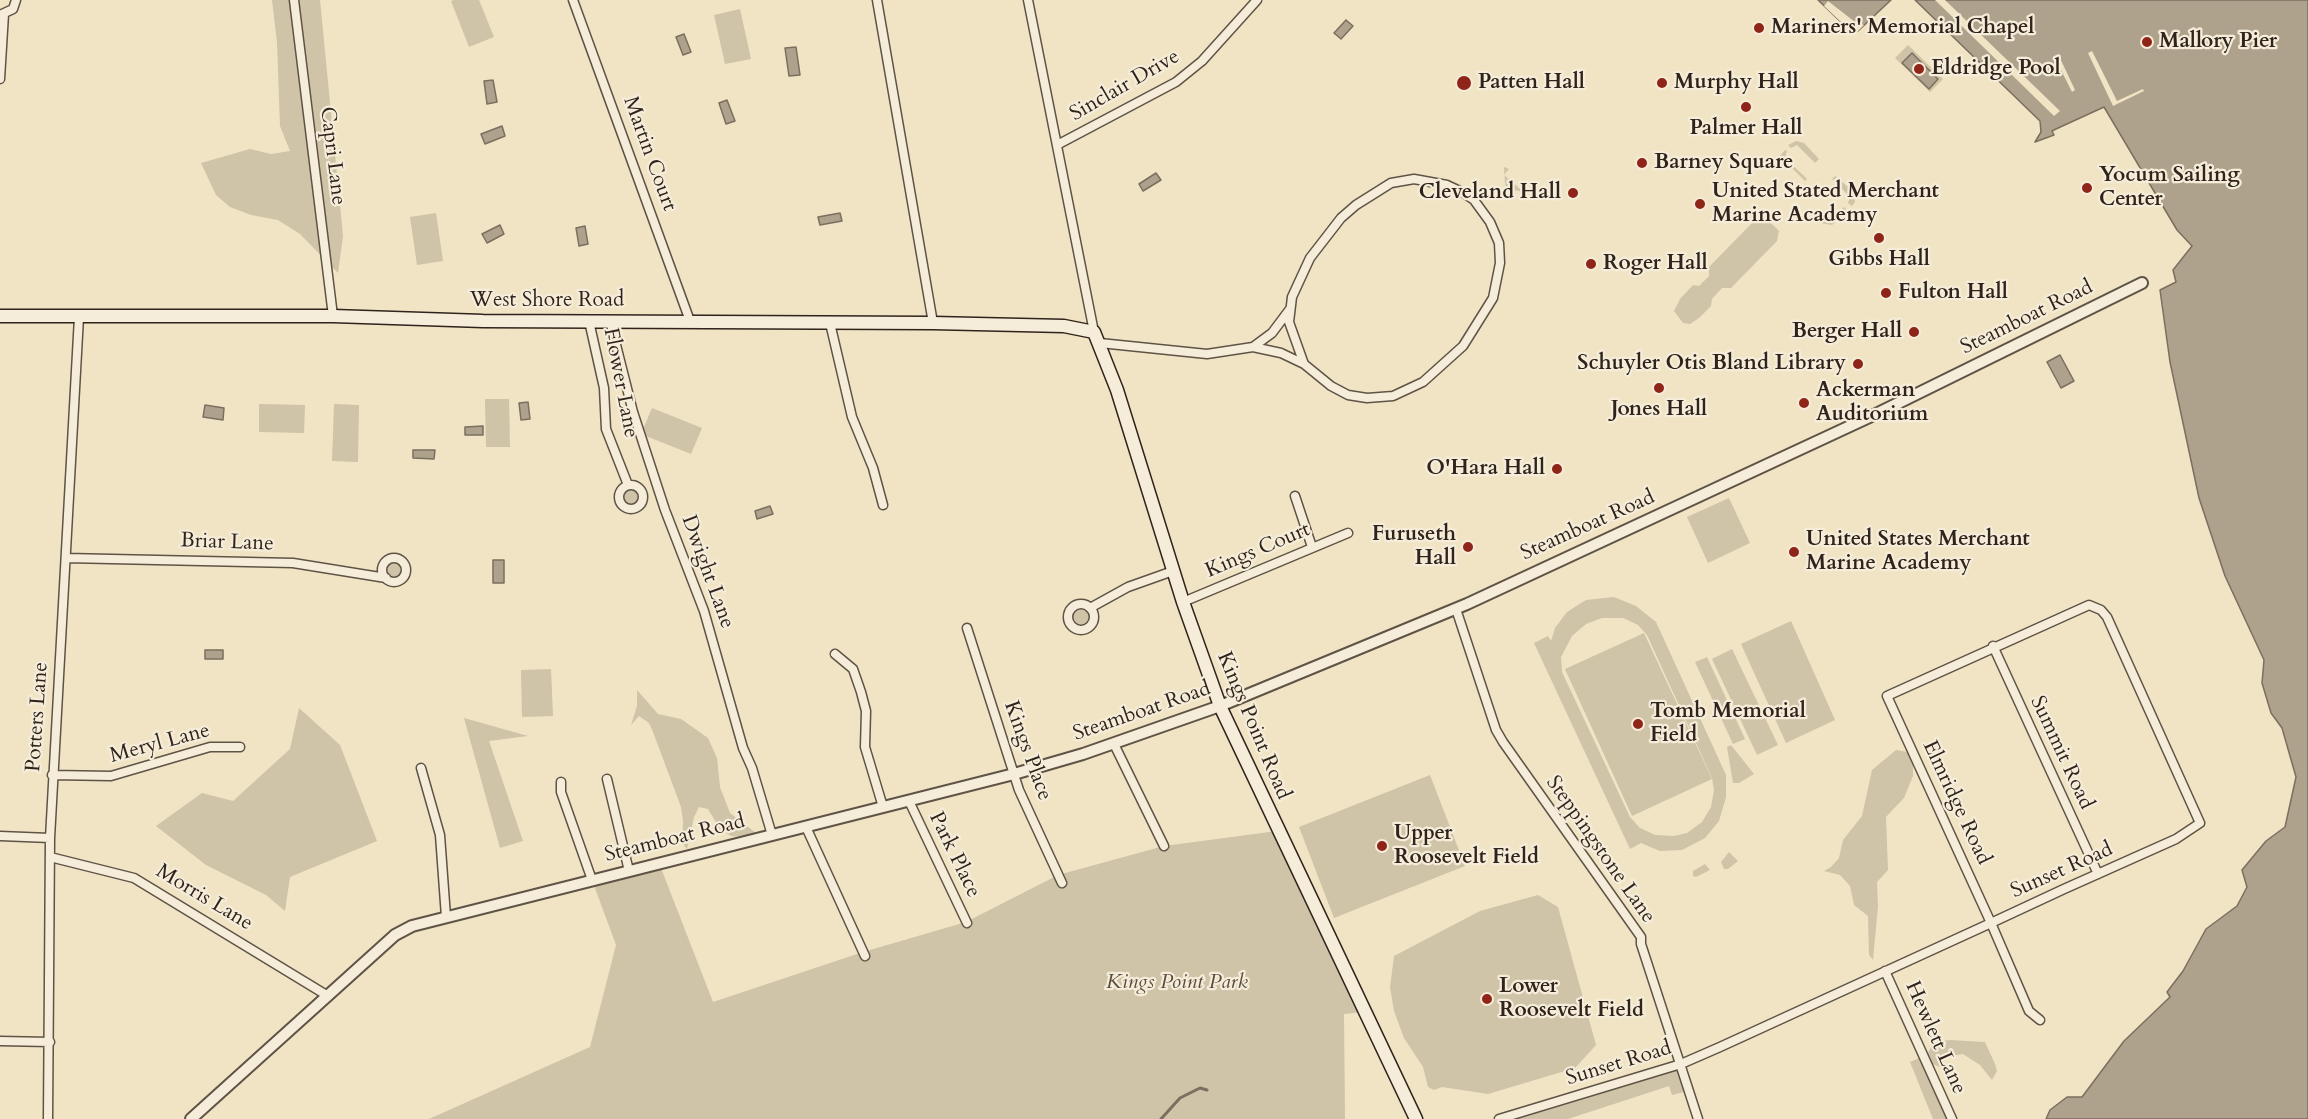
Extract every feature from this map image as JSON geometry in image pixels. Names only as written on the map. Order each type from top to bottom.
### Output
[{"type":"main road","name":"West Shore Road","points":[[0,316],[333,316],[402,319],[933,323],[1064,326],[1094,332]]},
{"type":"main road","name":"Kings Point Road","points":[[1094,332],[1100,343],[1183,602],[1220,706],[1416,1119]]},
{"type":"street","points":[[0,79],[2,15],[13,9],[16,0]]},
{"type":"street","name":"Capri Lane","points":[[294,0],[333,316]]},
{"type":"street","name":"Martin Court","points":[[573,0],[690,321]]},
{"type":"street","points":[[877,0],[933,323]]},
{"type":"street","name":"Sinclair Drive","points":[[1028,0],[1094,332]]},
{"type":"street","name":"Sinclair Drive","points":[[1057,145],[1176,82],[1202,61],[1257,0]]},
{"type":"street","points":[[1100,343],[1207,354],[1253,347],[1281,353],[1304,364],[1331,386],[1348,395],[1367,398],[1393,396],[1423,382],[1463,346],[1484,315],[1497,278],[1499,243],[1481,208],[1462,192],[1433,181],[1414,180],[1391,183],[1356,205],[1323,239],[1297,282],[1289,322],[1304,364]]},
{"type":"street","name":"Steamboat Road","points":[[191,1119],[396,935],[412,926],[1014,774],[1114,744],[1220,706],[1456,609],[1866,419],[2142,283]]},
{"type":"street","points":[[1253,347],[1272,333],[1290,309]]},
{"type":"street","name":"Potters Lane","points":[[48,1119],[52,776],[79,317]]},
{"type":"street","name":"Flower Lane","points":[[589,321],[604,388],[606,429],[628,485]]},
{"type":"street","name":"Dwight Lane","points":[[610,321],[633,412],[665,510],[704,611],[743,748],[752,768],[772,835]]},
{"type":"street","points":[[830,323],[852,417],[873,468],[883,505]]},
{"type":"street","points":[[1294,496],[1312,547]]},
{"type":"street","name":"Kings Court","points":[[1183,602],[1348,533]]},
{"type":"street","name":"Briar Lane","points":[[66,558],[293,563],[386,578]]},
{"type":"street","points":[[1090,608],[1121,590],[1173,571]]},
{"type":"street","name":"Sunset Road","points":[[1499,1119],[1681,1064],[2176,839],[2200,823],[2169,751],[2102,610],[2089,605],[2079,608],[1887,696]]},
{"type":"street","name":"Steppingstone Lane","points":[[1456,609],[1496,730],[1641,938],[1641,944],[1698,1119]]},
{"type":"street","name":"Kings Place","points":[[967,628],[1014,774],[1062,883]]},
{"type":"street","name":"Summit Road","points":[[1993,646],[2098,874]]},
{"type":"street","points":[[835,654],[853,669],[861,692],[866,711],[865,747],[883,807]]},
{"type":"street","name":"Elmridge Road","points":[[1887,696],[1991,923],[2028,1011],[2040,1020]]},
{"type":"street","points":[[1114,744],[1164,846]]},
{"type":"street","name":"Meryl Lane","points":[[52,776],[111,776],[210,747],[240,747]]},
{"type":"street","points":[[421,768],[440,835],[446,917]]},
{"type":"street","points":[[607,779],[629,871]]},
{"type":"street","points":[[561,782],[561,792],[592,880]]},
{"type":"street","name":"Park Place","points":[[909,801],[967,923]]},
{"type":"street","points":[[806,827],[865,956]]},
{"type":"street","points":[[0,836],[50,838]]},
{"type":"street","name":"Morris Lane","points":[[50,857],[135,878],[328,996]]},
{"type":"street","name":"Hewlett Lane","points":[[1885,972],[1952,1119]]},
{"type":"street","points":[[0,1041],[50,1042]]},
{"type":"green space","points":[[272,0],[320,0],[343,236],[338,273],[300,234],[278,220],[251,215],[230,207],[216,195],[201,163],[250,149],[271,154],[290,151],[280,126],[277,42]]},
{"type":"green space","points":[[479,0],[494,37],[469,47],[451,1]]},
{"type":"green space","points":[[740,9],[751,59],[725,64],[714,15]]},
{"type":"green space","name":"Eldridge Pool","points":[[1908,45],[1943,79],[1930,92],[1895,58]]},
{"type":"green space","points":[[1796,141],[1804,143],[1819,159],[1815,163],[1797,145],[1791,148],[1788,145]]},
{"type":"green space","points":[[1785,150],[1787,151],[1785,158],[1807,179],[1805,181],[1789,165],[1784,170],[1774,163]]},
{"type":"green space","points":[[1504,175],[1520,189],[1527,184],[1520,191],[1508,189]]},
{"type":"green space","points":[[1835,176],[1853,191],[1855,202],[1852,206],[1848,203],[1850,197],[1832,179]]},
{"type":"green space","points":[[1844,207],[1847,211],[1832,225],[1821,223]]},
{"type":"green space","points":[[436,213],[443,261],[417,265],[410,217]]},
{"type":"green space","points":[[1765,217],[1779,231],[1777,241],[1731,288],[1722,288],[1712,299],[1711,306],[1699,318],[1690,324],[1683,323],[1674,311],[1680,299],[1693,285],[1699,286],[1709,276],[1709,267],[1755,220]]},
{"type":"green space","points":[[485,399],[509,399],[510,447],[486,447]]},
{"type":"green space","points":[[259,404],[305,405],[304,433],[259,432]]},
{"type":"green space","points":[[334,404],[359,405],[358,462],[332,461]]},
{"type":"green space","points":[[652,408],[702,428],[691,454],[641,434]]},
{"type":"green space","points":[[631,487],[637,490],[640,496],[637,502],[631,505],[625,502],[622,496],[625,490]]},
{"type":"green space","points":[[1729,498],[1750,543],[1708,563],[1687,517]]},
{"type":"green space","points":[[394,561],[400,564],[403,570],[400,576],[394,579],[388,576],[385,570],[388,564]]},
{"type":"green space","points":[[1614,597],[1636,606],[1656,622],[1726,775],[1726,797],[1719,821],[1705,838],[1682,850],[1660,851],[1641,843],[1630,849],[1534,643],[1548,636],[1551,641],[1555,628],[1567,612],[1586,600]],"holes":[[[1602,618],[1623,618],[1638,625],[1647,635],[1712,778],[1714,790],[1711,807],[1702,822],[1687,833],[1674,836],[1655,835],[1640,828],[1630,817],[1562,672],[1561,657],[1572,636],[1586,624]]]},
{"type":"green space","points":[[1081,608],[1087,611],[1090,617],[1087,623],[1081,626],[1075,623],[1072,617],[1075,611]]},
{"type":"green space","points":[[1791,621],[1835,720],[1786,743],[1741,644]]},
{"type":"green space","name":"Tomb Memorial Field","points":[[1644,633],[1712,779],[1632,816],[1565,669]]},
{"type":"green space","points":[[1732,649],[1778,745],[1757,755],[1712,659]]},
{"type":"green space","points":[[1707,657],[1745,739],[1733,744],[1695,662]]},
{"type":"green space","points":[[551,669],[553,716],[522,717],[521,670]]},
{"type":"green space","points":[[637,690],[658,714],[681,719],[708,738],[717,758],[720,787],[730,813],[756,833],[743,837],[731,836],[720,829],[708,809],[699,807],[694,817],[687,849],[682,843],[681,807],[653,732],[649,723],[639,716],[631,725],[637,706]]},
{"type":"green space","points":[[299,708],[340,745],[377,841],[290,877],[285,911],[266,895],[206,865],[156,826],[202,793],[233,801],[290,749]]},
{"type":"green space","points":[[464,718],[528,736],[489,741],[523,841],[500,848]]},
{"type":"green space","points":[[1731,745],[1754,774],[1739,783],[1733,783],[1727,747]]},
{"type":"green space","points":[[1896,750],[1907,752],[1913,762],[1913,776],[1904,798],[1886,817],[1888,870],[1877,882],[1878,906],[1873,960],[1869,955],[1868,916],[1854,905],[1850,886],[1840,875],[1824,871],[1839,858],[1843,840],[1862,816],[1872,770]]},
{"type":"green space","name":"Upper Roosevelt Field","points":[[1430,775],[1465,866],[1334,918],[1299,827]]},
{"type":"green space","name":"Kings Point Park","points":[[1277,831],[1364,1012],[1344,1014],[1345,1119],[429,1119],[590,1047],[616,945],[592,880],[659,863],[713,1002],[863,952],[966,922],[1058,875],[1164,846]]},
{"type":"green space","points":[[1729,852],[1738,861],[1728,869],[1724,869],[1721,862]]},
{"type":"green space","points":[[1705,864],[1710,870],[1696,877],[1693,876],[1693,871]]},
{"type":"green space","name":"Lower Roosevelt Field","points":[[1538,895],[1558,907],[1596,1045],[1575,1068],[1488,1094],[1442,1087],[1434,1090],[1428,1087],[1423,1067],[1404,1038],[1394,1011],[1390,987],[1394,956],[1480,911]]},
{"type":"green space","points":[[1950,1040],[1985,1042],[1997,1071],[1992,1080],[1980,1065],[1963,1054],[1945,1057],[1942,1068],[1933,1064],[1928,1053],[1932,1045],[1935,1042]]},
{"type":"green space","points":[[1924,1056],[1952,1119],[1933,1119],[1910,1062]]},
{"type":"green space","points":[[1681,1064],[1691,1095],[1685,1097],[1684,1092],[1672,1095],[1669,1086],[1568,1119],[1499,1119]]},
{"type":"shaded area","points":[[1818,0],[1891,0],[1858,31],[1844,25]]},
{"type":"shaded area","points":[[1915,0],[2308,0],[2308,1119],[2046,1119],[2050,1110],[2067,1097],[2082,1097],[2124,1041],[2170,997],[2167,992],[2183,971],[2206,929],[2237,906],[2247,887],[2242,870],[2266,841],[2285,827],[2296,777],[2282,728],[2271,713],[2262,683],[2264,660],[2225,576],[2199,498],[2170,362],[2160,290],[2176,282],[2173,270],[2192,246],[2177,230],[2104,107],[2052,131],[2054,135],[2035,142],[2041,132],[2040,121]]},
{"type":"shaded area","points":[[1346,20],[1353,26],[1341,39],[1334,33]]},
{"type":"shaded area","points":[[684,34],[691,52],[683,55],[676,37]]},
{"type":"shaded area","points":[[796,47],[800,75],[789,76],[785,48]]},
{"type":"shaded area","name":"Eldridge Pool","points":[[1912,53],[1938,79],[1929,89],[1902,63]]},
{"type":"shaded area","points":[[493,80],[497,102],[487,104],[484,81]]},
{"type":"shaded area","points":[[727,100],[735,121],[726,124],[719,103]]},
{"type":"shaded area","points":[[502,126],[505,136],[485,144],[481,134]]},
{"type":"shaded area","points":[[1156,173],[1161,180],[1143,191],[1139,184]]},
{"type":"shaded area","points":[[840,213],[842,221],[820,225],[818,217]]},
{"type":"shaded area","points":[[500,225],[504,234],[487,243],[482,234]]},
{"type":"shaded area","points":[[585,226],[588,244],[579,246],[576,228]]},
{"type":"shaded area","points":[[2060,355],[2074,381],[2061,388],[2047,362]]},
{"type":"shaded area","points":[[528,402],[530,419],[521,420],[519,403]]},
{"type":"shaded area","points":[[205,405],[224,408],[223,420],[203,417]]},
{"type":"shaded area","points":[[483,426],[483,435],[465,435],[465,427]]},
{"type":"shaded area","points":[[413,450],[435,450],[434,459],[413,458]]},
{"type":"shaded area","points":[[770,506],[773,514],[757,519],[755,511]]},
{"type":"shaded area","points":[[493,560],[504,560],[504,583],[493,583]]},
{"type":"shaded area","points":[[205,650],[223,650],[223,659],[205,659]]},
{"type":"pier","points":[[1935,0],[1945,0],[2060,111],[2054,116]]},
{"type":"pier","points":[[1828,1],[1855,22],[1864,25],[1858,31],[1844,25],[1824,6]]},
{"type":"pier","points":[[2092,51],[2117,101],[2143,89],[2144,91],[2113,106],[2088,53]]},
{"type":"pier","points":[[2059,56],[2075,90],[2072,92],[2055,58]]},
{"type":"waterway","points":[[1161,1119],[1180,1098],[1200,1088],[1207,1090]]},
{"type":"place","name":"Mariners' Memorial Chapel","points":[[1759,28]]},
{"type":"place","name":"Mallory Pier","points":[[2147,42]]},
{"type":"place","name":"Eldridge Pool","points":[[1919,69]]},
{"type":"place","name":"Patten Hall","points":[[1464,83]]},
{"type":"place","name":"Murphy Hall","points":[[1662,83]]},
{"type":"place","name":"Palmer Hall","points":[[1746,107]]},
{"type":"place","name":"Barney Square","points":[[1642,163]]},
{"type":"place","name":"Yocum Sailing Center","points":[[2087,188]]},
{"type":"place","name":"Cleveland Hall","points":[[1573,193]]},
{"type":"place","name":"United Stated Merchant Marine Academy","points":[[1700,204]]},
{"type":"place","name":"Gibbs Hall","points":[[1879,238]]},
{"type":"place","name":"Roger Hall","points":[[1591,264]]},
{"type":"place","name":"Fulton Hall","points":[[1886,293]]},
{"type":"place","name":"Berger Hall","points":[[1914,332]]},
{"type":"place","name":"Schuyler Otis Bland Library","points":[[1858,364]]},
{"type":"place","name":"Jones Hall","points":[[1659,388]]},
{"type":"place","name":"Ackerman Auditorium","points":[[1804,403]]},
{"type":"place","name":"O'Hara Hall","points":[[1557,469]]},
{"type":"place","name":"Furuseth Hall","points":[[1468,547]]},
{"type":"place","name":"United States Merchant Marine Academy","points":[[1794,552]]},
{"type":"place","name":"Tomb Memorial Field","points":[[1638,724]]},
{"type":"place","name":"Upper Roosevelt Field","points":[[1382,846]]},
{"type":"place","name":"Lower Roosevelt Field","points":[[1487,999]]}]
